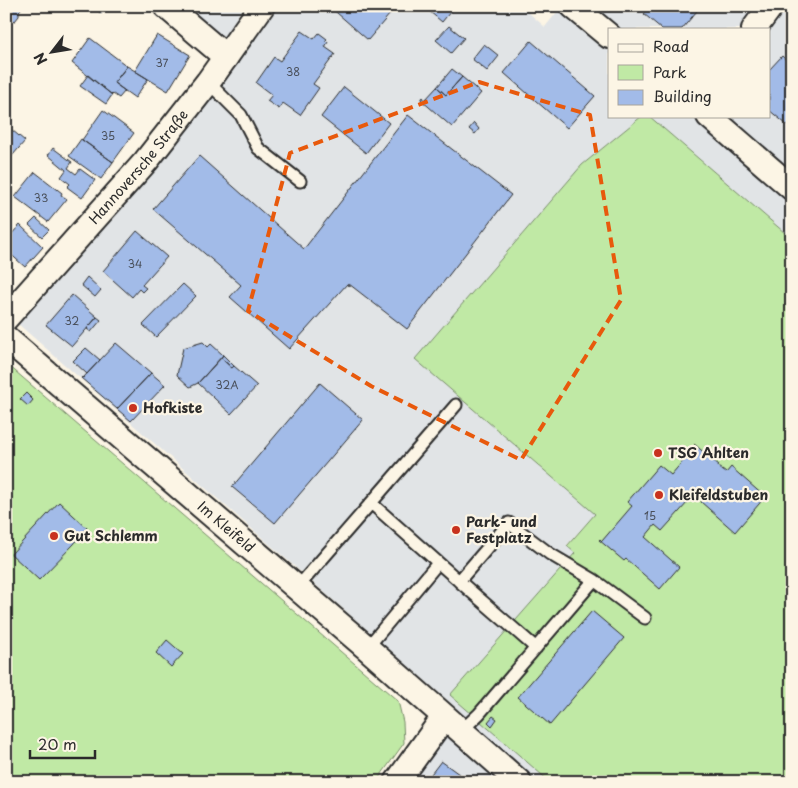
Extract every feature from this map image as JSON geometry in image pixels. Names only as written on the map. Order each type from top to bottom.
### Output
[{"type":"street","points":[[166,6],[226,57]]},
{"type":"street","name":"Hannoversche Straße","points":[[6,318],[146,161],[208,82],[262,6]]},
{"type":"street","points":[[573,6],[608,35]]},
{"type":"street","points":[[755,28],[771,6]]},
{"type":"street","points":[[711,118],[792,188]]},
{"type":"street","name":"Im Kleifeld","points":[[6,338],[367,648],[519,782]]},
{"type":"street","points":[[397,782],[453,724]]},
{"type":"lane","points":[[208,82],[241,115],[258,148],[300,181]]},
{"type":"lane","points":[[297,588],[456,405]]},
{"type":"lane","points":[[371,503],[438,564],[536,648]]},
{"type":"lane","points":[[459,581],[509,522],[550,554],[594,580],[645,618]]},
{"type":"lane","points":[[367,648],[438,564]]},
{"type":"lane","points":[[453,724],[479,714],[594,580]]},
{"type":"highlighted area","points":[[479,82],[590,115],[621,300],[521,460],[371,386],[248,311],[290,153]]},
{"type":"shaded area","points":[[173,6],[244,6],[219,44]]},
{"type":"shaded area","points":[[277,6],[521,6],[545,27],[562,6],[792,6],[792,239],[651,118],[770,118],[770,28],[608,28],[608,118],[640,118],[582,165],[415,359],[595,514],[567,545],[575,553],[450,695],[550,782],[413,782],[463,714],[17,323],[121,206]]},
{"type":"green space","name":"TSG Ahlten","points":[[640,118],[651,118],[792,239],[792,782],[550,782],[450,695],[575,553],[567,546],[595,514],[415,359],[582,165]]},
{"type":"green space","points":[[6,365],[398,701],[403,722],[404,743],[376,782],[14,782],[6,772]]},
{"type":"building","points":[[6,6],[24,6],[19,11],[19,16],[15,21],[10,20],[6,23]]},
{"type":"building","points":[[93,6],[109,6],[101,14]]},
{"type":"building","points":[[329,6],[381,6],[390,14],[368,40]]},
{"type":"building","points":[[423,6],[455,6],[442,22]]},
{"type":"building","points":[[651,6],[701,6],[683,28],[661,28],[644,14]]},
{"type":"building","points":[[449,26],[464,38],[451,53],[436,40]]},
{"type":"building","points":[[302,31],[314,39],[319,33],[327,39],[325,41],[328,42],[325,47],[335,54],[313,84],[319,88],[300,115],[283,103],[279,109],[267,101],[272,95],[256,83],[274,57],[280,61]]},
{"type":"building","points":[[157,35],[190,55],[168,91],[135,71]]},
{"type":"building","points":[[90,38],[127,66],[114,83],[125,91],[119,98],[112,95],[72,63]]},
{"type":"building","points":[[531,41],[595,96],[567,128],[504,73]]},
{"type":"building","points":[[484,44],[499,56],[487,71],[472,59]]},
{"type":"building","points":[[782,56],[792,65],[792,129],[770,111],[770,69]]},
{"type":"building","points":[[127,66],[148,79],[135,98],[114,83]]},
{"type":"building","points":[[452,69],[462,77],[446,95],[437,87]]},
{"type":"building","points":[[88,75],[112,95],[106,104],[80,86]]},
{"type":"building","points":[[462,77],[481,93],[452,127],[421,100],[423,97],[425,100],[437,87],[446,95]]},
{"type":"building","points":[[344,87],[389,123],[366,153],[321,117]]},
{"type":"building","points":[[103,110],[134,133],[113,162],[82,140]]},
{"type":"building","points":[[408,115],[511,195],[407,329],[347,284],[289,349],[230,297],[241,285],[153,209],[199,156],[304,249]]},
{"type":"building","points":[[474,123],[479,129],[475,134],[469,129]]},
{"type":"building","points":[[12,130],[25,141],[6,163],[6,137]]},
{"type":"building","points":[[81,139],[113,162],[101,179],[69,156]]},
{"type":"building","points":[[53,148],[72,162],[68,168],[76,174],[80,169],[95,180],[82,198],[67,187],[70,184],[61,177],[66,170],[48,155]]},
{"type":"building","points":[[35,172],[67,199],[48,222],[15,197]]},
{"type":"building","points":[[36,218],[49,230],[42,237],[29,225]]},
{"type":"building","points":[[20,225],[43,247],[25,267],[6,250],[6,240]]},
{"type":"building","points":[[137,231],[167,257],[142,285],[146,288],[142,292],[139,289],[132,297],[103,271]]},
{"type":"building","points":[[87,277],[101,290],[95,297],[81,285]]},
{"type":"building","points":[[183,284],[196,296],[156,337],[143,325]]},
{"type":"building","points":[[72,295],[97,317],[72,346],[46,325]]},
{"type":"building","points":[[97,317],[101,320],[91,332],[87,329]]},
{"type":"building","points":[[203,342],[208,347],[211,344],[223,355],[198,383],[190,387],[177,375],[183,348]]},
{"type":"building","points":[[116,343],[151,373],[117,409],[81,378]]},
{"type":"building","points":[[86,348],[100,360],[87,374],[73,361]]},
{"type":"building","points":[[223,355],[234,366],[232,368],[221,358]]},
{"type":"building","points":[[221,358],[232,368],[234,366],[257,386],[231,414],[198,383]]},
{"type":"building","points":[[151,373],[165,385],[131,421],[117,409]]},
{"type":"building","points":[[320,383],[363,420],[275,523],[232,487]]},
{"type":"building","points":[[26,393],[33,400],[28,406],[20,399]]},
{"type":"building","points":[[694,444],[726,473],[731,467],[765,497],[735,532],[701,502],[704,498],[697,492],[662,531],[655,525],[645,537],[679,567],[660,589],[626,559],[624,561],[599,540],[602,541],[632,506],[627,502],[659,465],[671,475],[696,446]]},
{"type":"building","name":"Gut Schlemm","points":[[59,502],[87,528],[39,580],[11,554]]},
{"type":"building","points":[[592,611],[624,638],[550,725],[518,697]]},
{"type":"building","points":[[167,640],[183,654],[171,667],[156,653]]},
{"type":"building","points":[[493,716],[497,719],[492,726],[488,722]]},
{"type":"building","points":[[441,761],[470,782],[425,782]]},
{"type":"place","name":"Hofkiste","points":[[133,408]]},
{"type":"place","name":"TSG Ahlten","points":[[658,453]]},
{"type":"place","name":"Kleifeldstuben","points":[[659,495]]},
{"type":"place","name":"Park- und Festplatz","points":[[456,530]]},
{"type":"place","name":"Gut Schlemm","points":[[54,536]]}]
